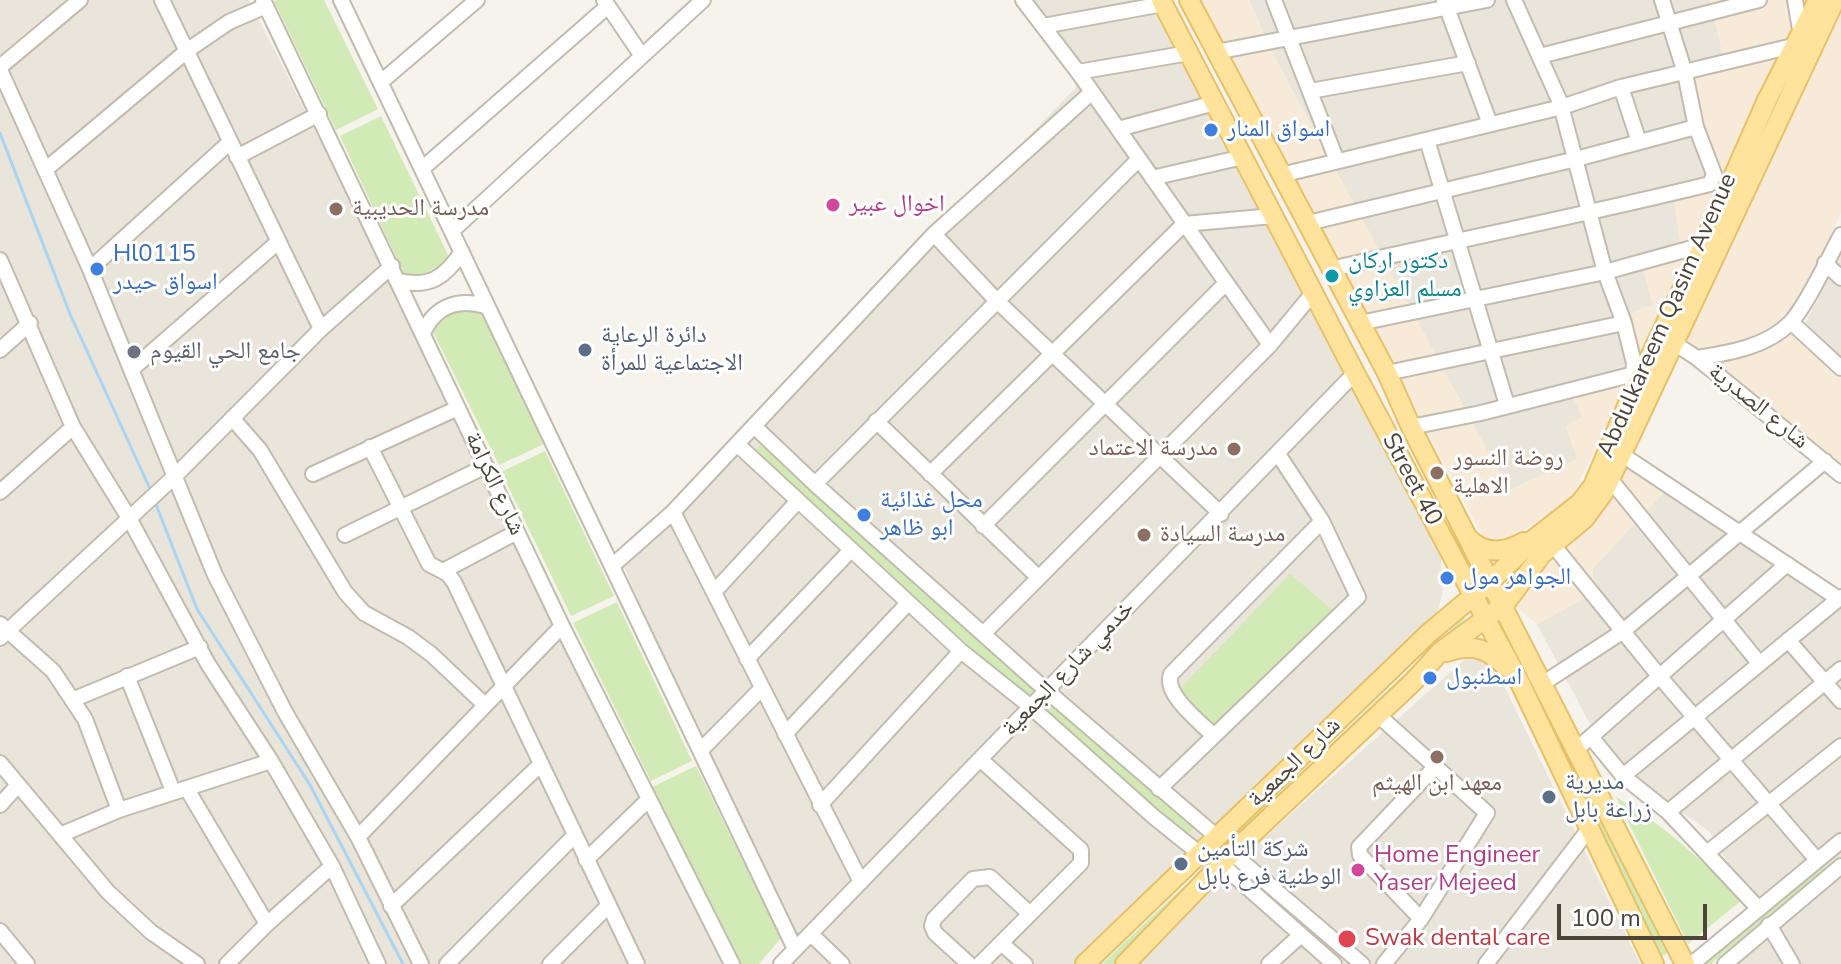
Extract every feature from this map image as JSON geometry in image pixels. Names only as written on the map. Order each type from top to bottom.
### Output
[{"type":"main road","name":"Street 40","points":[[1189,0],[1387,373],[1411,427],[1538,676],[1584,743],[1631,860],[1685,964]]},
{"type":"main road","name":"Abdulkareem Qasim Avenue","points":[[1504,605],[1543,546],[1593,486],[1629,401],[1703,245],[1720,184],[1799,41],[1818,0]]},
{"type":"main road","name":"Abdulkareem Qasim Avenue","points":[[1472,596],[1591,512],[1610,479],[1835,0]]},
{"type":"main road","name":"Street 40","points":[[1162,2],[1521,685],[1654,964]]},
{"type":"main road","points":[[1175,27],[1187,29],[1199,18]]},
{"type":"main road","points":[[1189,54],[1201,45],[1215,49]]},
{"type":"main road","points":[[1461,526],[1475,545],[1490,551],[1543,546],[1520,611],[1522,636],[1538,676]]},
{"type":"main road","points":[[1429,633],[1449,602],[1453,589],[1444,543]]},
{"type":"main road","name":"شارع الجمعية","points":[[1085,964],[1429,633],[1472,596]]},
{"type":"main road","name":"شارع الجمعية","points":[[1130,960],[1226,858],[1440,652],[1504,605]]},
{"type":"main road","points":[[1440,652],[1465,646],[1485,651],[1499,660],[1521,685]]},
{"type":"main road","points":[[1609,871],[1619,860],[1631,860]]},
{"type":"main road","points":[[1187,867],[1190,879],[1198,887]]},
{"type":"main road","points":[[1114,937],[1130,960]]},
{"type":"street","points":[[80,0],[0,68],[90,269],[215,575],[251,648],[358,837],[421,964]]},
{"type":"street","points":[[162,0],[321,329]]},
{"type":"street","points":[[341,0],[795,949]]},
{"type":"street","points":[[381,82],[477,0]]},
{"type":"street","points":[[453,230],[703,0]]},
{"type":"street","points":[[1023,0],[1078,72],[1270,345]]},
{"type":"street","points":[[1274,0],[1337,161]]},
{"type":"street","points":[[1215,49],[1446,4],[1487,0]]},
{"type":"street","points":[[1662,0],[1685,73],[1696,127],[1720,184]]},
{"type":"street","points":[[1540,56],[1759,0]]},
{"type":"street","points":[[1281,175],[1562,107],[1621,87],[1685,73],[1799,41],[1795,0]]},
{"type":"street","points":[[1520,1],[1562,107],[1605,272],[1624,323],[1634,374],[1629,401]]},
{"type":"street","points":[[1043,26],[1162,2]]},
{"type":"street","points":[[45,170],[188,50],[229,22],[265,3]]},
{"type":"street","name":"شارع الكرامة","points":[[265,3],[562,626],[732,964]]},
{"type":"street","points":[[423,168],[606,3],[642,56]]},
{"type":"street","points":[[1446,4],[1490,124]]},
{"type":"street","points":[[1078,72],[1189,54]]},
{"type":"street","points":[[1310,91],[1468,63]]},
{"type":"street","points":[[1621,87],[1639,142]]},
{"type":"street","points":[[612,566],[673,512],[738,445],[934,234],[1092,92]]},
{"type":"street","points":[[1118,129],[1215,103]]},
{"type":"street","points":[[237,157],[319,114]]},
{"type":"street","points":[[1308,223],[1696,127]]},
{"type":"street","points":[[1427,140],[1507,405]]},
{"type":"street","points":[[90,269],[230,142]]},
{"type":"street","points":[[1152,178],[1243,157]]},
{"type":"street","points":[[815,484],[1139,159]]},
{"type":"street","points":[[1331,269],[1720,184]]},
{"type":"street","points":[[930,474],[1184,224],[1273,216]]},
{"type":"street","points":[[934,234],[996,300],[1221,514]]},
{"type":"street","points":[[1697,358],[1739,351],[1791,322],[1841,235]]},
{"type":"street","points":[[131,370],[278,242]]},
{"type":"street","points":[[1360,323],[1605,272],[1703,245]]},
{"type":"street","points":[[399,281],[417,284],[433,279],[449,270],[462,252]]},
{"type":"street","points":[[0,260],[73,427],[129,518],[208,664],[271,761],[332,866],[378,964]]},
{"type":"street","points":[[1825,263],[1841,278]]},
{"type":"street","points":[[119,810],[85,719],[53,671],[2,631],[175,476],[321,329],[392,266]]},
{"type":"street","points":[[983,526],[1226,283]]},
{"type":"street","points":[[984,633],[1270,345],[1313,293]]},
{"type":"street","points":[[423,333],[431,317],[451,306],[467,301],[486,306]]},
{"type":"street","points":[[1791,322],[1841,368]]},
{"type":"street","points":[[0,350],[30,323]]},
{"type":"street","points":[[1387,373],[1624,323]]},
{"type":"street","name":"شارع الصدرية","points":[[1674,343],[1697,358],[1841,475]]},
{"type":"street","points":[[1632,355],[1639,365],[1651,356]]},
{"type":"street","name":"خدمي شارع الجمعية","points":[[781,964],[1355,373]]},
{"type":"street","points":[[1411,427],[1481,413],[1634,374]]},
{"type":"street","points":[[313,474],[458,408]]},
{"type":"street","points":[[232,418],[260,450],[345,592],[364,613],[408,637],[431,654],[485,705]]},
{"type":"street","points":[[876,421],[1038,577]]},
{"type":"street","points":[[0,492],[73,427]]},
{"type":"street","points":[[755,427],[1047,691],[1217,837]]},
{"type":"street","points":[[738,445],[961,651],[1031,707],[1154,817],[1187,867]]},
{"type":"street","points":[[370,447],[429,564],[443,571],[454,582],[637,964]]},
{"type":"street","points":[[1159,789],[1356,601],[1357,593],[1322,521],[1278,454]]},
{"type":"street","points":[[1621,454],[1840,598],[1623,776]]},
{"type":"street","points":[[1538,676],[1622,632],[1825,461]]},
{"type":"street","points":[[345,535],[486,466]]},
{"type":"street","points":[[1610,479],[1759,663]]},
{"type":"street","points":[[714,592],[797,502]]},
{"type":"street","points":[[673,512],[861,882]]},
{"type":"street","points":[[1214,736],[1170,691],[1168,679],[1322,521]]},
{"type":"street","points":[[443,571],[517,532]]},
{"type":"street","points":[[1543,546],[1622,632],[1769,804],[1838,873],[1769,925],[1725,964]]},
{"type":"street","points":[[747,659],[850,551]]},
{"type":"street","points":[[1759,909],[1668,812],[1584,743],[1787,564]]},
{"type":"street","points":[[785,734],[908,603]]},
{"type":"street","points":[[358,837],[562,626]]},
{"type":"street","points":[[1788,640],[1841,701]]},
{"type":"street","points":[[72,700],[200,647]]},
{"type":"street","points":[[820,805],[961,651]]},
{"type":"street","points":[[1668,812],[1841,669]]},
{"type":"street","points":[[127,676],[180,790],[267,924]]},
{"type":"street","points":[[701,750],[762,688]]},
{"type":"street","points":[[1378,715],[1487,813],[1421,919],[1384,964]]},
{"type":"street","points":[[1707,853],[1841,746]]},
{"type":"street","points":[[980,759],[1081,850],[1081,863],[980,964]]},
{"type":"street","points":[[60,835],[119,810],[271,761]]},
{"type":"street","points":[[0,763],[108,892],[151,932],[197,964]]},
{"type":"street","points":[[391,906],[540,765]]},
{"type":"street","points":[[1421,919],[1358,851],[1435,767]]},
{"type":"street","points":[[0,805],[18,785]]},
{"type":"street","points":[[586,860],[648,800]]},
{"type":"street","points":[[1486,964],[1589,829]]},
{"type":"street","points":[[447,964],[574,836]]},
{"type":"street","points":[[1692,964],[1841,841]]},
{"type":"street","points":[[1226,858],[1301,935],[1334,964]]},
{"type":"street","points":[[1226,858],[1362,964]]},
{"type":"street","points":[[227,964],[332,866]]},
{"type":"street","points":[[969,964],[935,933],[932,926],[934,919],[973,879],[990,877],[1030,914]]},
{"type":"street","points":[[550,964],[608,906]]},
{"type":"street","points":[[1769,925],[1792,964]]},
{"type":"street","points":[[0,931],[27,964]]},
{"type":"street","points":[[811,934],[842,964]]},
{"type":"street","points":[[1269,964],[1301,935]]},
{"type":"street","points":[[1001,943],[1025,964]]},
{"type":"shaded area","points":[[0,0],[249,0],[738,964],[0,964]]},
{"type":"shaded area","points":[[1016,0],[1152,0],[1440,547],[1443,591],[1434,626],[1080,964],[793,964],[621,560],[1081,82]]},
{"type":"shaded area","points":[[1198,0],[1249,0],[1274,56],[1509,490],[1577,459],[1565,426],[1582,417],[1568,388],[1635,361],[1631,313],[1652,304],[1641,260],[1681,250],[1673,193],[1714,172],[1689,76],[1724,59],[1710,0],[1817,0],[1571,498],[1491,552]]},
{"type":"shaded area","points":[[1249,0],[1710,0],[1724,59],[1714,172],[1681,250],[1653,305],[1635,361],[1583,417],[1577,459],[1509,491],[1274,56]]},
{"type":"shaded area","points":[[1841,11],[1841,212],[1814,273],[1783,325],[1841,373],[1841,462],[1679,344]]},
{"type":"shaded area","points":[[1841,255],[1841,373],[1798,337]]},
{"type":"shaded area","points":[[1626,457],[1668,488],[1592,569],[1596,592],[1537,624],[1508,600],[1558,557]]},
{"type":"shaded area","points":[[1668,488],[1841,605],[1841,964],[1737,964],[1770,937],[1710,832],[1611,764],[1537,624],[1596,592],[1592,569]]},
{"type":"shaded area","points":[[1483,643],[1640,964],[1122,964]]},
{"type":"green space","points":[[324,0],[378,109],[336,130],[274,1]]},
{"type":"green space","points":[[381,116],[451,261],[407,281],[340,136]]},
{"type":"green space","points":[[466,307],[476,308],[481,313],[544,444],[499,465],[434,334],[433,323]]},
{"type":"green space","points":[[760,445],[1037,691],[1029,699],[753,452]]},
{"type":"green space","points":[[545,451],[614,596],[571,616],[501,472]]},
{"type":"green space","points":[[1290,574],[1337,614],[1217,729],[1180,689]]},
{"type":"green space","points":[[617,602],[692,761],[651,781],[573,623]]},
{"type":"green space","points":[[1464,617],[1440,652],[1251,823],[1252,819]]},
{"type":"green space","points":[[1505,634],[1669,952],[1662,956],[1498,638]]},
{"type":"green space","points":[[1049,700],[1194,828],[1186,836],[1041,708]]},
{"type":"green space","points":[[696,766],[781,938],[759,964],[739,964],[652,787]]},
{"type":"green space","points":[[1616,797],[1682,844],[1742,900],[1688,944]]},
{"type":"green space","points":[[1815,861],[1823,871],[1711,964],[1707,964],[1702,958]]},
{"type":"green space","points":[[1182,888],[1189,892],[1117,964],[1102,964]]},
{"type":"waterway","points":[[0,133],[70,314],[151,491]]},
{"type":"waterway","points":[[155,502],[197,609],[310,785],[403,964]]},
{"type":"place","name":"اسواق المنار","points":[[1211,130]]},
{"type":"place","name":"اخوال عبير","points":[[833,205]]},
{"type":"place","name":"مدرسة الحديبية","points":[[336,209]]},
{"type":"place","name":"Hl0115 اسواق حيدر","points":[[97,269]]},
{"type":"place","name":"دكتور اركان مسلم العزاوي","points":[[1332,276]]},
{"type":"place","name":"دائرة الرعاية الاجتماعية للمرأة","points":[[585,350]]},
{"type":"place","name":"جامع الحي القيوم","points":[[134,352]]},
{"type":"place","name":"مدرسة الاعتماد","points":[[1234,449]]},
{"type":"place","name":"روضة النسور الاهلية","points":[[1437,473]]},
{"type":"place","name":"محل غذائية ابو ظاهر","points":[[864,515]]},
{"type":"place","name":"مدرسة السيادة","points":[[1144,535]]},
{"type":"place","name":"الجواهر مول","points":[[1447,578]]},
{"type":"place","name":"اسطنبول","points":[[1430,678]]},
{"type":"place","name":"معهد ابن الهيثم","points":[[1437,757]]},
{"type":"place","name":"مديرية زراعة بابل","points":[[1549,797]]},
{"type":"place","name":"شركة التأمين الوطنية فرع بابل","points":[[1181,864]]},
{"type":"place","name":"Home Engineer Yaser Mejeed","points":[[1358,870]]},
{"type":"place","name":"Swak dental care","points":[[1347,939]]}]
